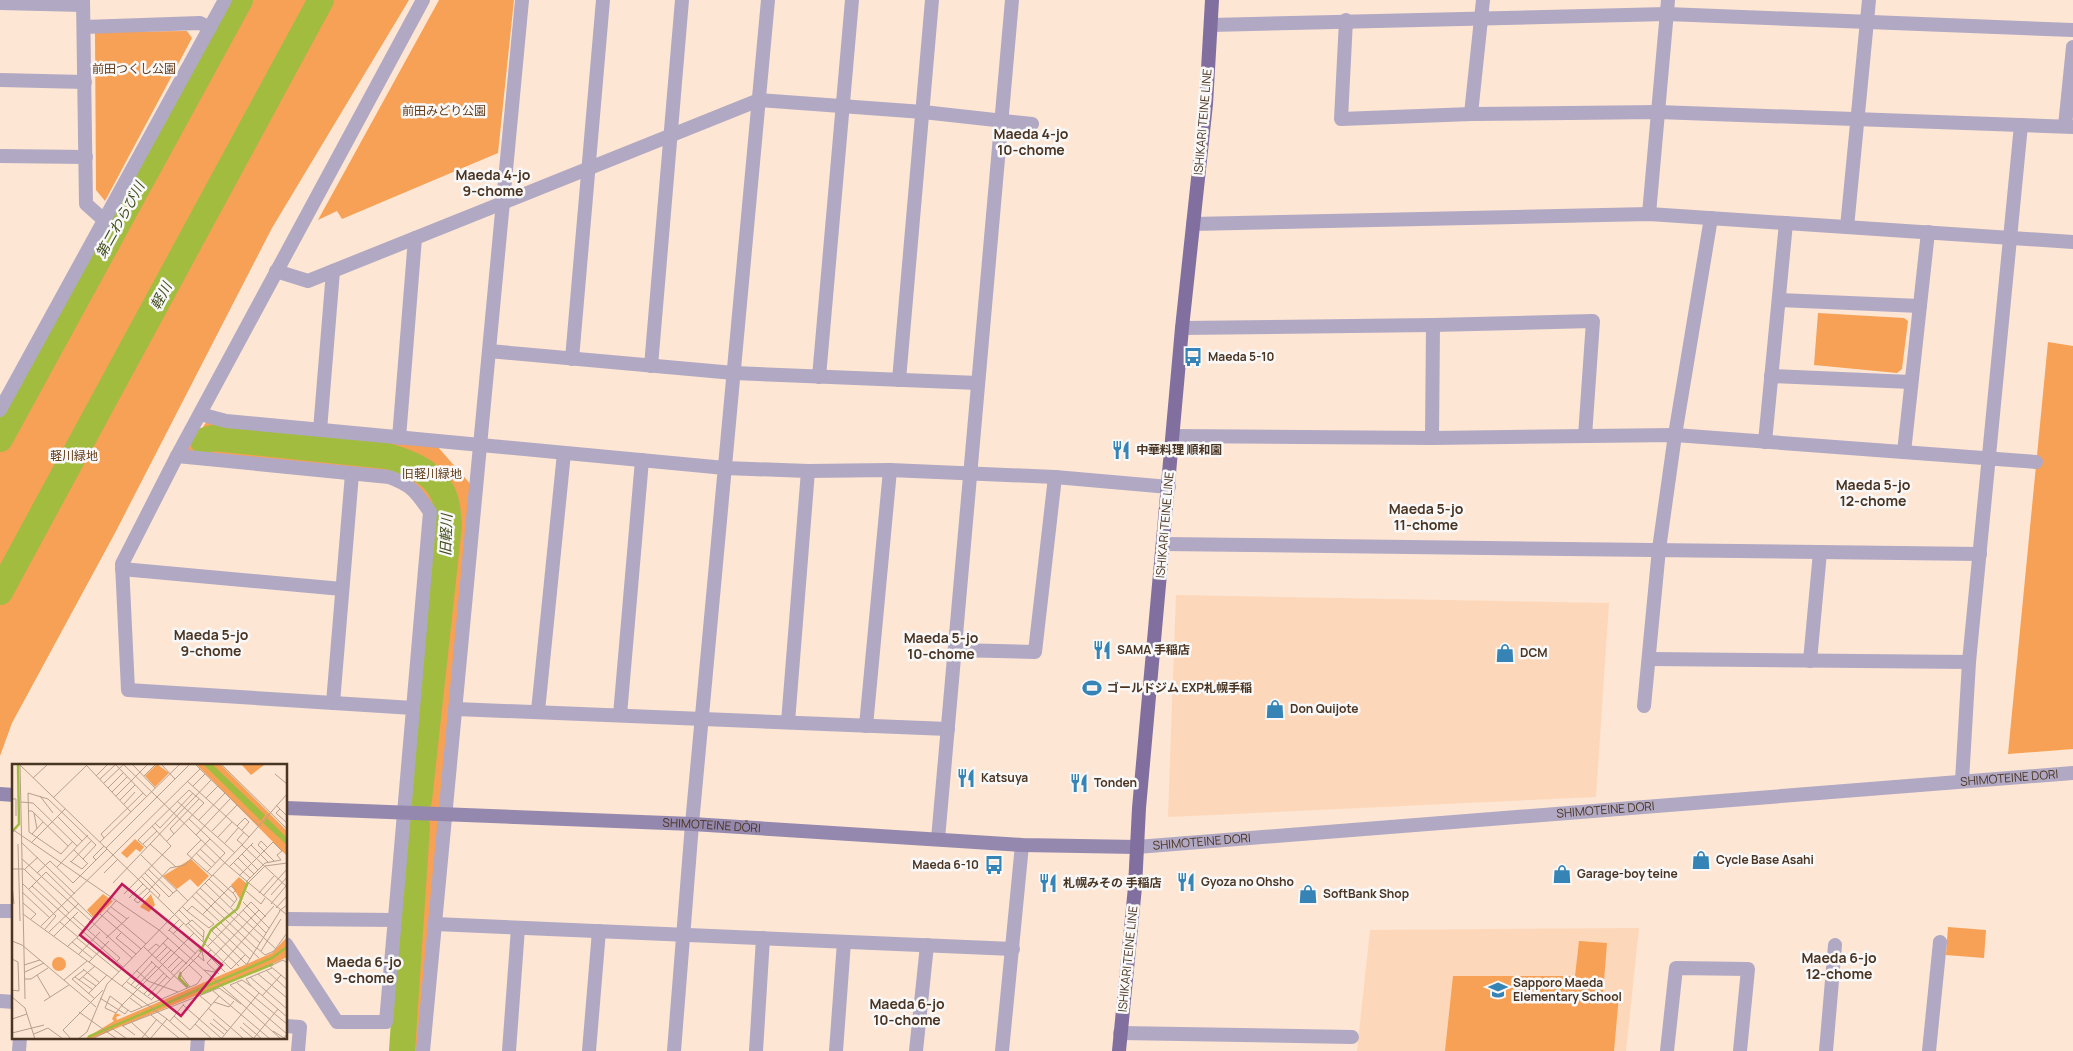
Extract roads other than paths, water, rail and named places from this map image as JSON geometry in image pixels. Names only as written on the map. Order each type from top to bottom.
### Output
[{"type":"main road","name":"ISHIKARI TEINE LINE","points":[[1119,1051],[1182,328],[1206,104],[1212,0]]},
{"type":"main road","name":"SHIMOTEINE DŌRI","points":[[288,808],[692,824],[1022,845],[1137,846]]},
{"type":"street","points":[[0,410],[225,0]]},
{"type":"street","points":[[413,708],[128,690],[122,564],[177,456],[276,271],[424,0]]},
{"type":"street","points":[[424,1051],[522,0]]},
{"type":"street","points":[[572,359],[603,0]]},
{"type":"street","points":[[651,366],[682,0]]},
{"type":"street","points":[[674,1051],[685,935],[692,824],[768,0]]},
{"type":"street","points":[[819,377],[852,0]]},
{"type":"street","points":[[898,380],[932,0]]},
{"type":"street","points":[[938,840],[1012,0]]},
{"type":"street","points":[[1471,114],[1483,0]]},
{"type":"street","points":[[1847,227],[1869,0]]},
{"type":"street","points":[[0,4],[83,3],[86,204],[104,220]]},
{"type":"street","points":[[1211,25],[1346,20],[1482,19],[1668,7],[1867,22],[2073,30]]},
{"type":"street","points":[[1649,214],[1668,7]]},
{"type":"street","points":[[1346,20],[1341,119],[1471,114],[1658,112],[2069,127],[2073,47]]},
{"type":"street","points":[[84,27],[200,23],[210,28]]},
{"type":"street","points":[[0,80],[85,82]]},
{"type":"street","points":[[276,271],[308,281],[759,100],[923,112],[1032,124]]},
{"type":"street","points":[[1962,782],[1969,662],[2021,125]]},
{"type":"street","points":[[0,156],[86,157]]},
{"type":"street","points":[[1193,224],[1649,214],[2073,242]]},
{"type":"street","points":[[1644,706],[1650,659],[1659,549],[1675,435],[1711,218]]},
{"type":"street","points":[[1765,442],[1786,223]]},
{"type":"street","points":[[1904,452],[1928,232]]},
{"type":"street","points":[[399,438],[415,238]]},
{"type":"street","points":[[320,430],[333,271]]},
{"type":"street","points":[[1779,300],[1920,306]]},
{"type":"street","points":[[1182,328],[1434,326],[1593,321],[1585,436]]},
{"type":"street","points":[[1432,438],[1434,326]]},
{"type":"street","points":[[489,351],[734,373],[978,383]]},
{"type":"street","points":[[1771,376],[1911,382]]},
{"type":"street","points":[[200,414],[226,421],[725,468],[808,471],[890,470],[1055,478],[1169,487]]},
{"type":"street","points":[[1173,436],[1432,438],[1675,435],[2036,462]]},
{"type":"street","points":[[538,711],[564,453]]},
{"type":"street","points":[[177,456],[390,477],[406,483],[416,492],[430,512],[386,1022],[337,1022],[288,947]]},
{"type":"street","points":[[620,715],[642,460]]},
{"type":"street","points":[[866,726],[890,470]]},
{"type":"street","points":[[788,722],[808,471]]},
{"type":"street","points":[[333,703],[352,474]]},
{"type":"street","points":[[955,650],[1035,652],[1055,478]]},
{"type":"street","points":[[1164,544],[1980,554]]},
{"type":"street","points":[[1810,661],[1820,552]]},
{"type":"street","points":[[122,569],[342,589]]},
{"type":"street","points":[[1650,659],[1969,662]]},
{"type":"street","points":[[456,709],[948,729]]},
{"type":"street","name":"SHIMOTEINE DORI","points":[[1137,846],[2073,773]]},
{"type":"street","points":[[1002,1051],[1022,845]]},
{"type":"street","points":[[288,919],[395,920]]},
{"type":"street","points":[[436,924],[1012,949]]},
{"type":"street","points":[[509,1051],[518,928]]},
{"type":"street","points":[[589,1051],[599,931]]},
{"type":"street","points":[[756,1051],[763,938]]},
{"type":"street","points":[[836,1051],[844,942]]},
{"type":"street","points":[[1929,1051],[1940,942]]},
{"type":"street","points":[[1826,1051],[1835,945]]},
{"type":"street","points":[[916,1051],[927,946]]},
{"type":"street","points":[[1667,1051],[1676,968],[1685,968],[1748,969],[1740,1051]]},
{"type":"street","points":[[288,1026],[300,1026],[298,1051]]},
{"type":"street","points":[[1120,1033],[1352,1037]]},
{"type":"street","points":[[19,1051],[20,1038]]},
{"type":"street","points":[[197,1051],[198,1038]]},
{"type":"waterway","name":"第二わらび川","points":[[0,439],[240,0]]},
{"type":"waterway","name":"軽川","points":[[0,592],[321,0]]},
{"type":"waterway","name":"旧軽川","points":[[203,441],[213,438],[387,456],[406,462],[423,471],[431,477],[442,492],[447,505],[449,525],[419,800]]},
{"type":"waterway","name":"旧軽川","points":[[402,1051],[417,826]]},
{"type":"place","name":"Maeda 5-10","points":[[1193,357]]},
{"type":"place","name":"中華料理 順和園","points":[[1121,450]]},
{"type":"place","name":"SAMA 手稲店","points":[[1102,650]]},
{"type":"place","name":"DCM","points":[[1505,653]]},
{"type":"place","name":"ゴールドジム EXP札幌手稲","points":[[1092,688]]},
{"type":"place","name":"Don Quijote","points":[[1275,709]]},
{"type":"place","name":"Katsuya","points":[[966,778]]},
{"type":"place","name":"Tonden","points":[[1079,783]]},
{"type":"place","name":"Cycle Base Asahi","points":[[1701,860]]},
{"type":"place","name":"Maeda 6-10","points":[[994,865]]},
{"type":"place","name":"Garage-boy teine","points":[[1562,874]]},
{"type":"place","name":"Gyoza no Ohsho","points":[[1186,882]]},
{"type":"place","name":"札幌みその 手稲店","points":[[1048,883]]},
{"type":"place","name":"SoftBank Shop","points":[[1308,894]]},
{"type":"place","name":"Sapporo Maeda Elementary School","points":[[1498,990]]},
{"type":"district","name":"Maeda 4-jo 10-chome","points":[[1031,142]]},
{"type":"district","name":"Maeda 4-jo 9-chome","points":[[493,184]]},
{"type":"district","name":"Maeda 5-jo 12-chome","points":[[1873,494]]},
{"type":"district","name":"Maeda 5-jo 11-chome","points":[[1426,518]]},
{"type":"district","name":"Maeda 5-jo 9-chome","points":[[211,644]]},
{"type":"district","name":"Maeda 5-jo 10-chome","points":[[941,646]]},
{"type":"district","name":"Maeda 6-jo 12-chome","points":[[1839,966]]},
{"type":"district","name":"Maeda 6-jo 9-chome","points":[[364,970]]},
{"type":"district","name":"Maeda 6-jo 10-chome","points":[[907,1012]]},
{"type":"park label","name":"前田つくし公園","points":[[134,69]]},
{"type":"park label","name":"前田みどり公園","points":[[444,111]]},
{"type":"park label","name":"軽川緑地","points":[[74,456]]},
{"type":"park label","name":"旧軽川緑地","points":[[432,474]]}]
